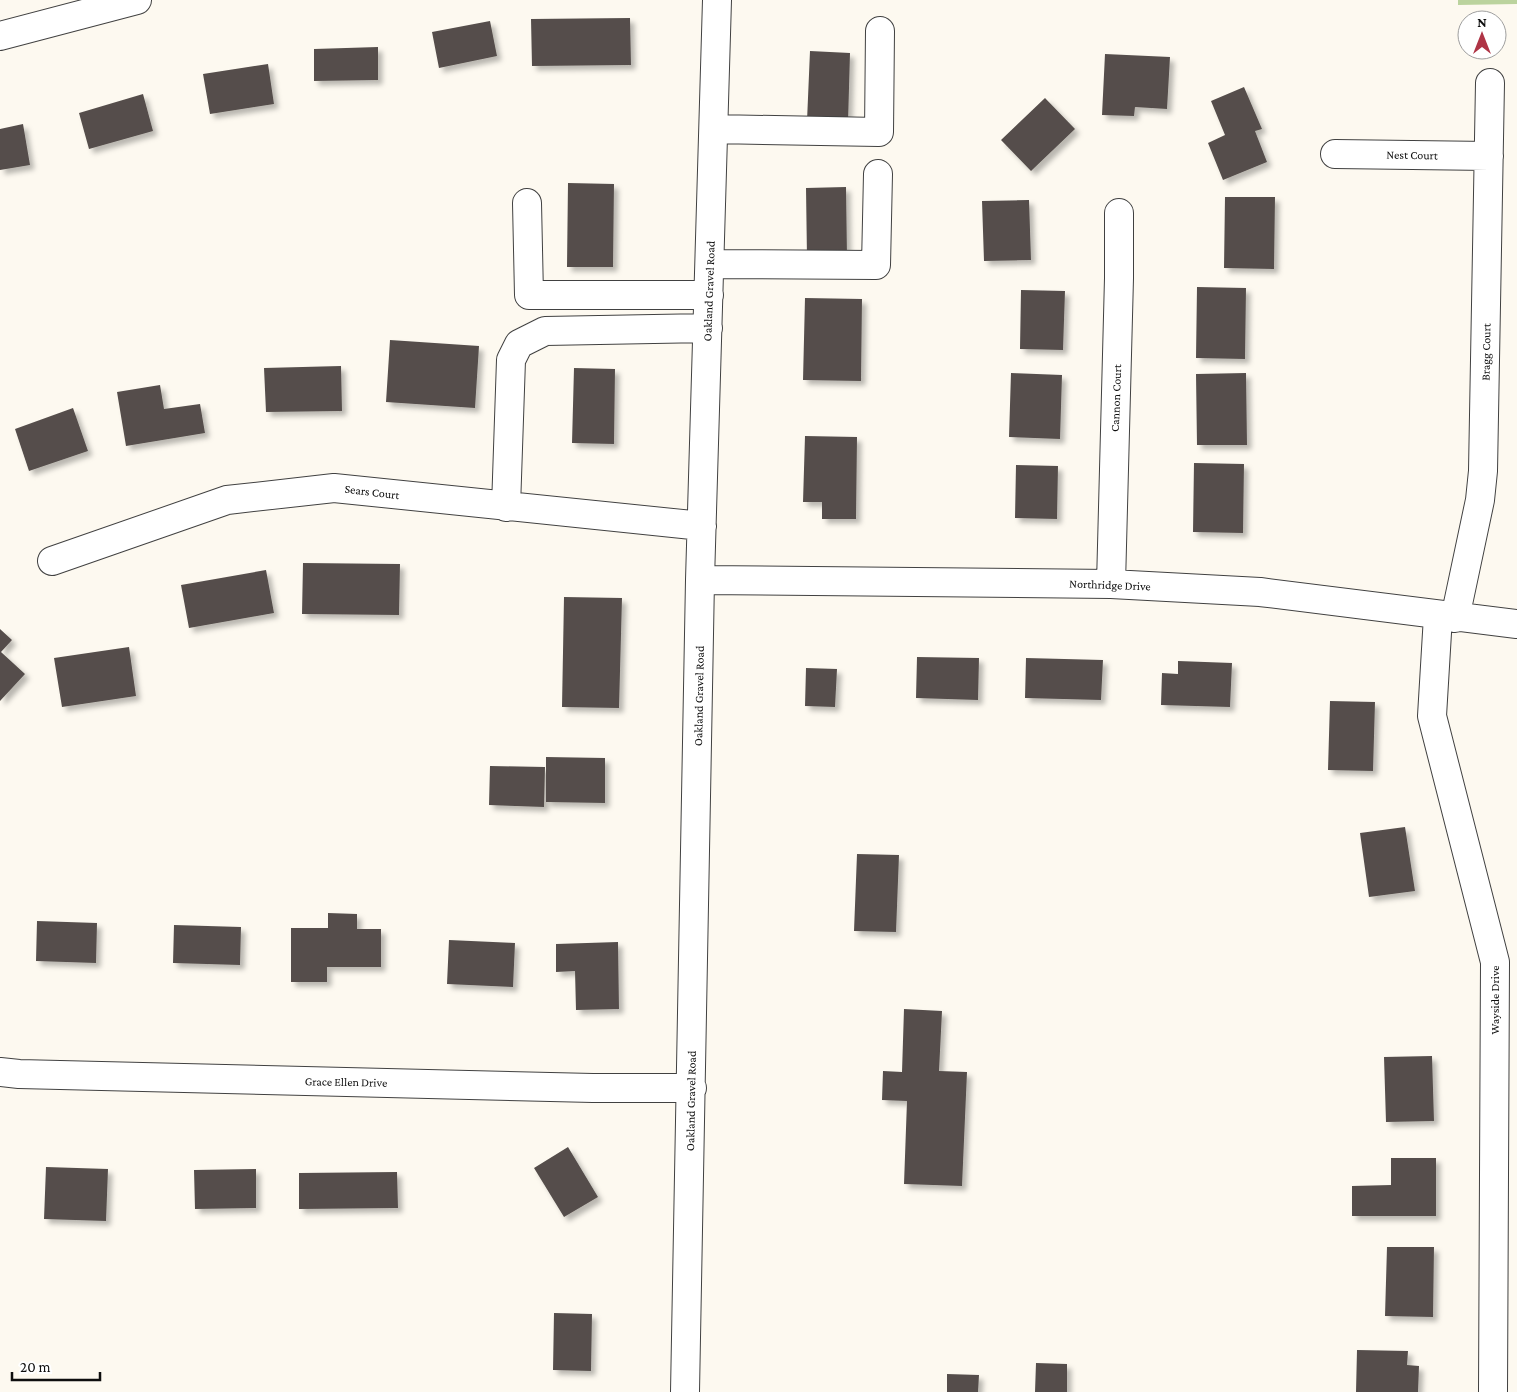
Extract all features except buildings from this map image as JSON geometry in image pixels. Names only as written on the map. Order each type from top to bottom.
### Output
[{"type":"street","points":[[0,36],[137,0]]},
{"type":"street","name":"Oakland Gravel Road","points":[[685,1392],[700,580],[717,0]]},
{"type":"street","points":[[714,129],[879,132],[880,31]]},
{"type":"street","name":"Bragg Court","points":[[1446,617],[1477,516],[1483,471],[1490,83]]},
{"type":"street","name":"Nest Court","points":[[1335,154],[1489,156]]},
{"type":"street","points":[[710,264],[876,265],[878,174]]},
{"type":"street","points":[[527,203],[529,295],[709,295]]},
{"type":"street","name":"Cannon Court","points":[[1111,584],[1119,213]]},
{"type":"street","points":[[506,507],[511,360],[519,344],[545,331],[708,328]]},
{"type":"street","name":"Sears Court","points":[[52,561],[228,500],[334,488],[702,526]]},
{"type":"street","name":"Northridge Drive","points":[[700,580],[1111,584],[1260,592],[1446,617],[1517,624]]},
{"type":"street","name":"Wayside Drive","points":[[1446,617],[1432,716],[1495,962],[1493,1392]]},
{"type":"street","name":"Grace Ellen Drive","points":[[0,1072],[357,1083],[692,1088]]},
{"type":"green space","points":[[1458,0],[1517,0],[1517,4],[1458,5]]}]
